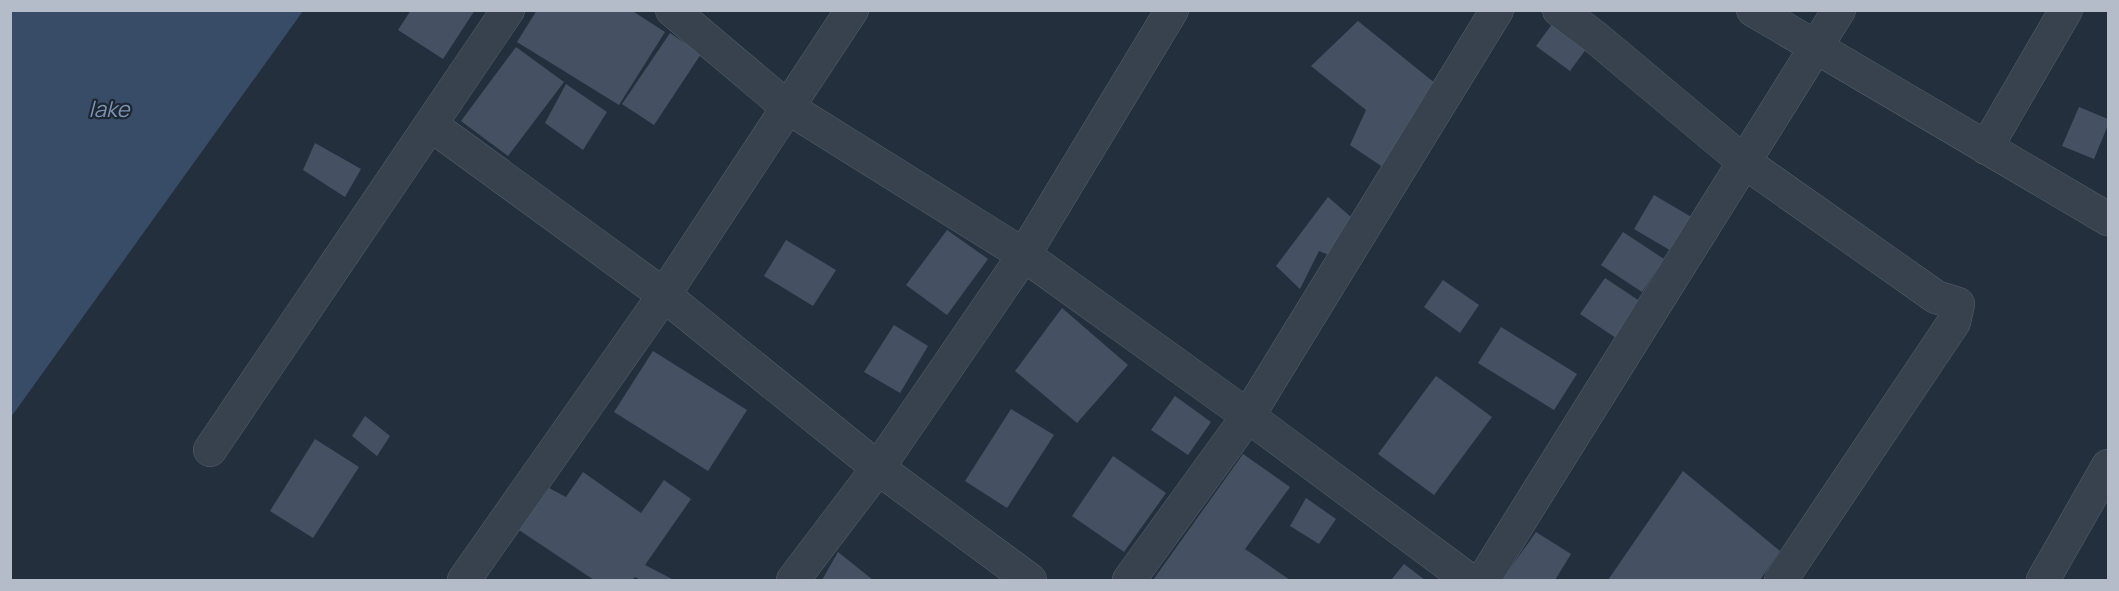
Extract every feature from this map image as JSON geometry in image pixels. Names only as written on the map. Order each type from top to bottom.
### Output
[{"type":"street","points":[[210,450],[508,10]]},
{"type":"street","points":[[672,10],[787,107],[1024,255],[1248,416],[1469,580]]},
{"type":"street","points":[[464,580],[664,295],[852,10]]},
{"type":"street","points":[[793,580],[878,468],[1024,255],[1172,10]]},
{"type":"street","points":[[1130,580],[1248,416],[1497,10]]},
{"type":"street","points":[[1559,10],[1595,37],[1743,160],[1936,297],[1959,304],[1954,322],[1781,580]]},
{"type":"street","points":[[1753,10],[2109,219]]},
{"type":"street","points":[[1483,580],[1743,160],[1839,10]]},
{"type":"street","points":[[1986,148],[2066,10]]},
{"type":"street","points":[[430,125],[664,295],[878,468],[1030,580]]},
{"type":"street","points":[[2043,580],[2109,466]]},
{"type":"water","name":"lake","points":[[10,11],[303,11],[11,417]]},
{"type":"building","points":[[411,10],[475,10],[443,59],[398,30]]},
{"type":"building","points":[[537,10],[631,10],[665,32],[619,105],[517,42]]},
{"type":"building","points":[[1561,12],[1595,37],[1570,71],[1536,46]]},
{"type":"building","points":[[1358,21],[1446,92],[1390,172],[1350,145],[1366,110],[1311,66]]},
{"type":"building","points":[[670,33],[701,54],[654,125],[622,104]]},
{"type":"building","points":[[516,47],[564,82],[508,156],[461,121]]},
{"type":"building","points":[[566,84],[607,112],[583,150],[545,123]]},
{"type":"building","points":[[2079,107],[2108,119],[2108,125],[2094,159],[2062,146]]},
{"type":"building","points":[[315,143],[361,169],[345,197],[303,170]]},
{"type":"building","points":[[1654,195],[1693,218],[1673,252],[1634,229]]},
{"type":"building","points":[[1328,197],[1358,223],[1334,257],[1319,251],[1300,289],[1276,266]]},
{"type":"building","points":[[947,230],[988,259],[947,315],[906,285]]},
{"type":"building","points":[[1623,232],[1664,259],[1642,292],[1601,265]]},
{"type":"building","points":[[786,240],[836,270],[813,306],[764,276]]},
{"type":"building","points":[[1605,278],[1641,302],[1616,338],[1580,314]]},
{"type":"building","points":[[1443,280],[1479,305],[1460,333],[1424,307]]},
{"type":"building","points":[[1062,308],[1128,365],[1077,423],[1015,371]]},
{"type":"building","points":[[894,325],[928,346],[900,393],[864,372]]},
{"type":"building","points":[[1501,327],[1577,374],[1554,410],[1478,363]]},
{"type":"building","points":[[653,351],[747,410],[708,471],[614,412]]},
{"type":"building","points":[[1436,376],[1492,417],[1434,495],[1378,454]]},
{"type":"building","points":[[1175,396],[1211,422],[1188,455],[1151,430]]},
{"type":"building","points":[[1011,409],[1054,435],[1007,508],[965,481]]},
{"type":"building","points":[[365,416],[390,436],[377,456],[352,436]]},
{"type":"building","points":[[315,439],[359,467],[313,538],[270,511]]},
{"type":"building","points":[[1243,454],[1290,487],[1245,549],[1290,580],[1153,580]]},
{"type":"building","points":[[1113,456],[1166,493],[1124,552],[1072,516]]},
{"type":"building","points":[[1683,471],[1780,551],[1760,580],[1608,580]]},
{"type":"building","points":[[583,472],[641,513],[664,480],[691,499],[645,565],[674,580],[641,580],[635,577],[632,580],[594,580],[519,530],[549,488],[566,497]]},
{"type":"building","points":[[1306,498],[1336,519],[1319,544],[1290,526]]},
{"type":"building","points":[[1536,532],[1571,554],[1555,580],[1502,580]]},
{"type":"building","points":[[838,552],[873,580],[822,580]]},
{"type":"building","points":[[1404,564],[1425,580],[1391,580]]}]
